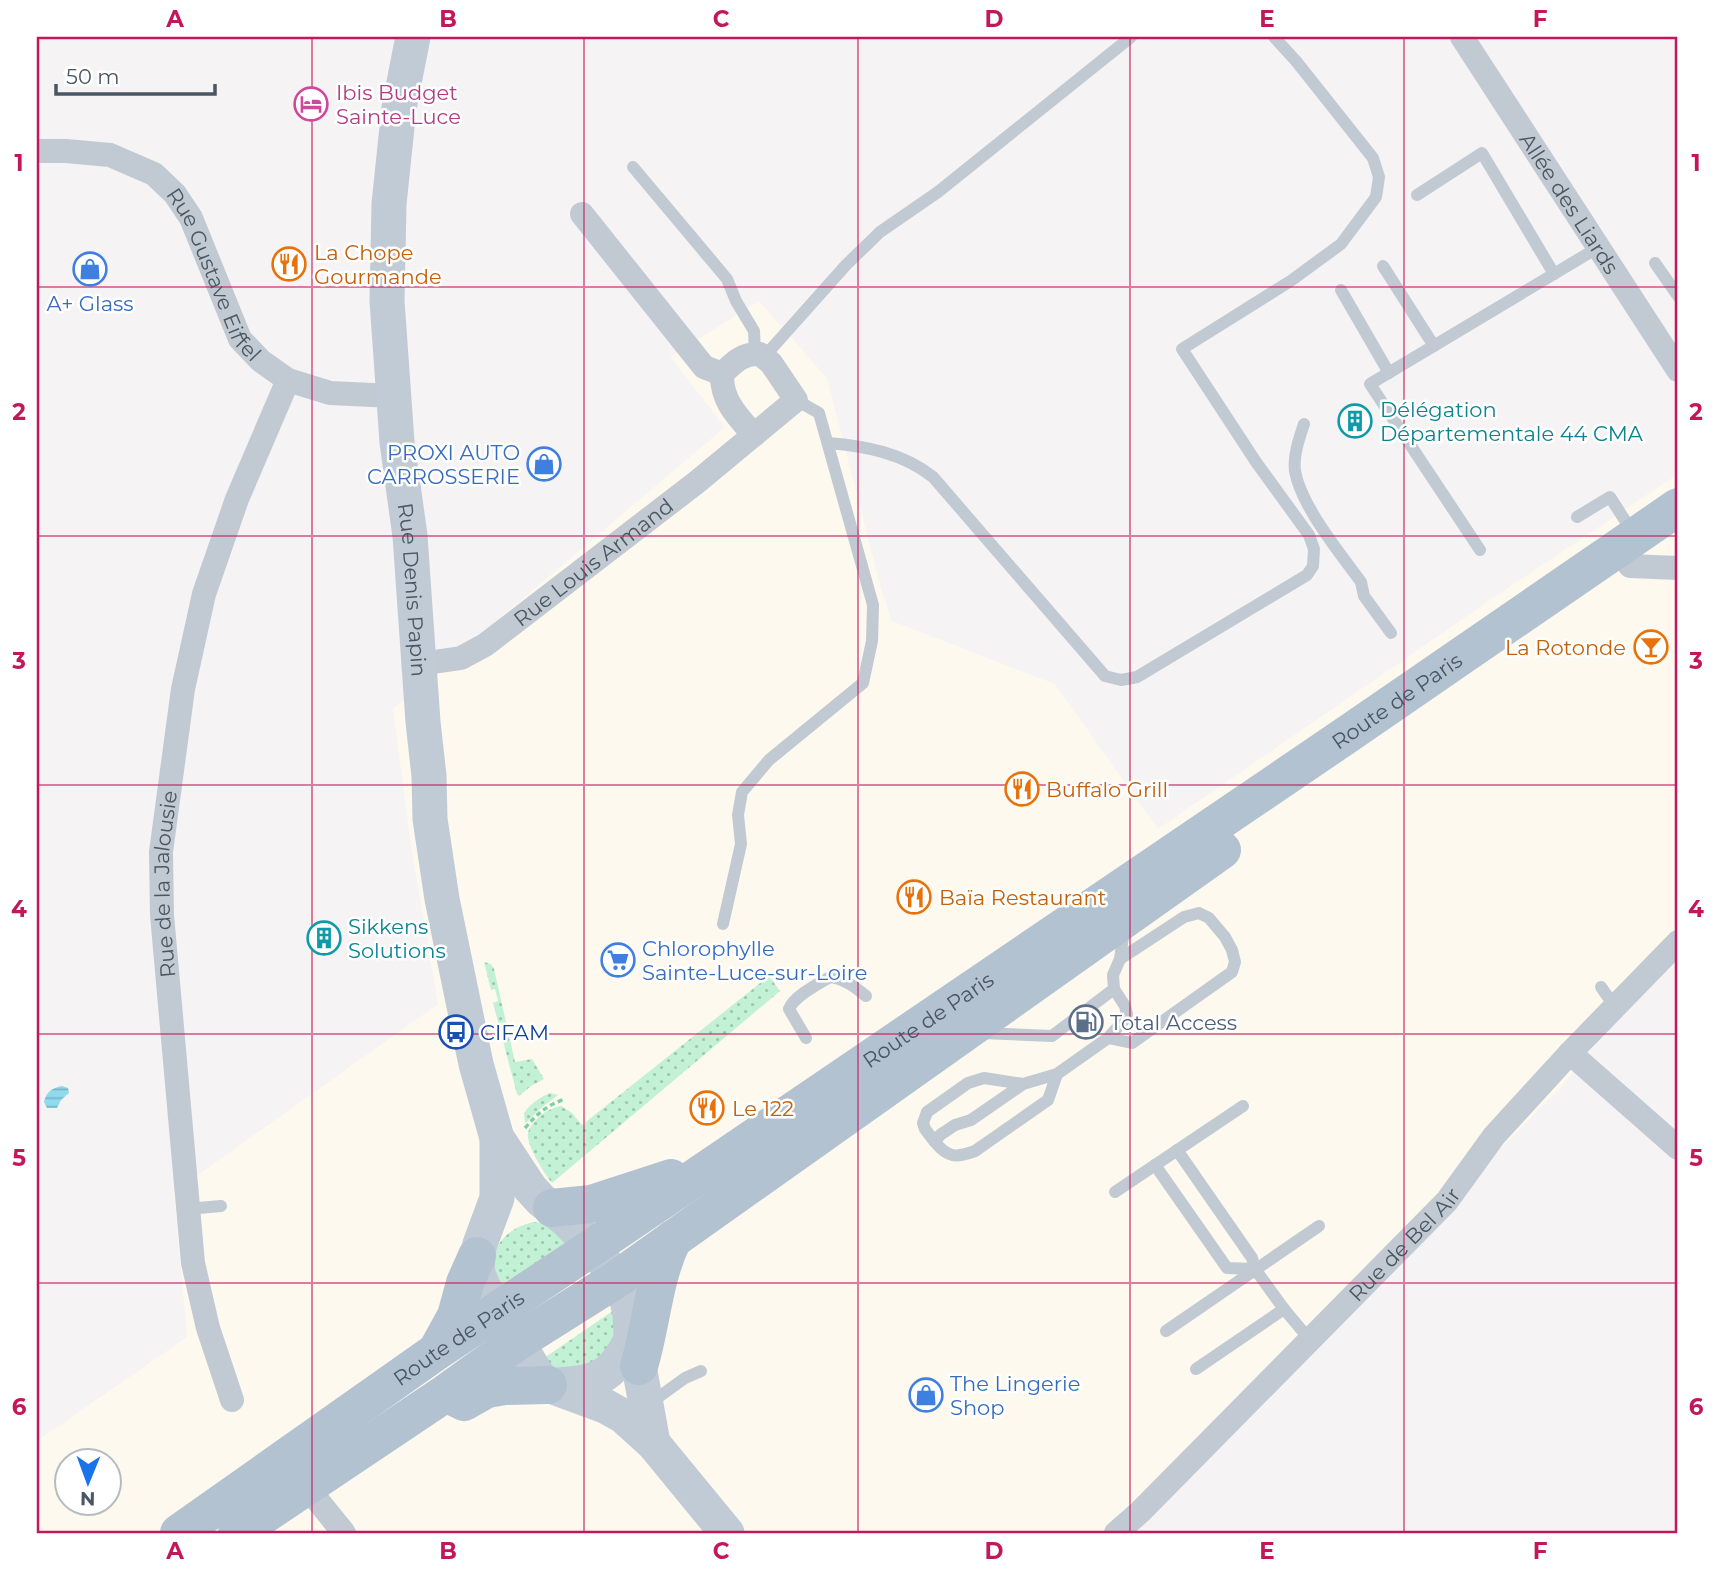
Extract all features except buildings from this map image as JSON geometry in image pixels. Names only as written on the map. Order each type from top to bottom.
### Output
[{"type":"main road","name":"Route de Paris","points":[[251,1525],[517,1342],[617,1279],[1368,747],[1632,551],[1678,507]]},
{"type":"main road","name":"Route de Paris","points":[[179,1533],[497,1309],[593,1247],[1333,744],[1632,551],[1678,533]]},
{"type":"main road","points":[[552,1209],[591,1204],[707,1168]]},
{"type":"main road","points":[[635,1352],[645,1345],[655,1287],[664,1257],[673,1239]]},
{"type":"main road","points":[[437,1351],[456,1315],[465,1283],[481,1245]]},
{"type":"main road","points":[[446,1393],[464,1402],[487,1389],[548,1385]]},
{"type":"main road","points":[[251,1525],[256,1478]]},
{"type":"street","name":"Rue Denis Papin","points":[[413,37],[399,108],[389,204],[387,301],[397,442],[410,536],[430,819],[442,899],[476,1064],[510,1134]]},
{"type":"street","name":"Allée des Liards","points":[[1462,37],[1678,370]]},
{"type":"street","name":"Rue Gustave Eiffel","points":[[37,152],[66,151],[110,155],[154,174],[175,194],[191,218],[240,338],[261,361],[288,380],[330,393],[393,396]]},
{"type":"street","points":[[582,214],[704,367],[722,374]]},
{"type":"street","points":[[751,354],[759,355],[771,363],[796,400],[754,435],[735,414],[722,388],[722,374],[736,360],[751,354]]},
{"type":"street","name":"Rue de la Jalousie","points":[[232,1400],[208,1328],[193,1263],[162,915],[161,852],[183,689],[204,594],[237,499],[288,380]]},
{"type":"street","name":"Rue Louis Armand","points":[[420,664],[461,658],[485,645],[754,435]]},
{"type":"street","points":[[1632,551],[1678,568]]},
{"type":"street","name":"Rue de Bel Air","points":[[1116,1533],[1447,1201],[1494,1136],[1570,1053],[1608,997],[1678,942]]},
{"type":"street","points":[[1570,1053],[1678,1148]]},
{"type":"street","points":[[510,1134],[530,1188],[593,1247],[617,1279],[626,1297],[630,1314],[635,1352],[635,1411],[653,1443],[726,1533]]},
{"type":"street","points":[[510,1134],[497,1198],[481,1245],[478,1274],[484,1288],[538,1376],[548,1385],[579,1398],[635,1411]]},
{"type":"street","points":[[481,1245],[512,1214],[523,1210],[552,1209]]},
{"type":"street","points":[[548,1385],[588,1382],[603,1376],[624,1355],[635,1352]]},
{"type":"street","points":[[306,1486],[344,1533]]},
{"type":"lane","points":[[759,355],[880,232],[938,191],[1131,37]]},
{"type":"lane","points":[[828,443],[855,445],[889,453],[919,466],[933,477],[1105,676],[1121,680],[1137,677],[1307,575],[1313,566],[1314,550],[1309,535],[1256,462],[1182,349],[1292,280],[1341,244],[1376,197],[1379,177],[1373,158],[1274,37]]},
{"type":"lane","points":[[1417,195],[1482,153],[1554,274]]},
{"type":"lane","points":[[633,167],[727,279],[736,301],[754,331],[759,355]]},
{"type":"lane","points":[[1480,550],[1370,384],[1599,247]]},
{"type":"lane","points":[[1655,263],[1678,296]]},
{"type":"lane","points":[[1383,266],[1434,346]]},
{"type":"lane","points":[[1341,290],[1389,373]]},
{"type":"lane","points":[[723,924],[741,844],[738,815],[743,792],[769,760],[863,683],[872,640],[873,605],[820,413],[796,400]]},
{"type":"lane","points":[[1304,424],[1296,453],[1295,469],[1299,485],[1307,504],[1361,582],[1364,596],[1391,633]]},
{"type":"lane","points":[[1577,517],[1610,498],[1632,551]]},
{"type":"lane","points":[[1108,1038],[1132,1043],[1231,972],[1235,962],[1225,937],[1209,918],[1199,913],[1184,917],[1120,959]]},
{"type":"lane","points":[[935,1142],[955,1125],[971,1120],[1023,1084],[1057,1074],[1108,1038],[1124,1020],[1127,1013],[1114,989],[1114,975],[1120,959],[1125,919]]},
{"type":"lane","points":[[806,1038],[789,1009],[792,1002],[813,987],[830,977],[840,978],[866,996]]},
{"type":"lane","points":[[964,1032],[1052,1036],[1114,989]]},
{"type":"lane","points":[[1023,1084],[984,1078],[968,1083],[927,1112],[923,1123],[925,1129],[942,1151],[962,1156],[1048,1100],[1057,1074]]},
{"type":"lane","points":[[1115,1192],[1243,1106]]},
{"type":"lane","points":[[1177,1150],[1252,1258],[1255,1269],[1310,1340]]},
{"type":"lane","points":[[1155,1165],[1227,1268],[1255,1269]]},
{"type":"lane","points":[[188,1209],[221,1206]]},
{"type":"lane","points":[[1166,1331],[1319,1226]]},
{"type":"lane","points":[[1196,1369],[1284,1309]]},
{"type":"lane","points":[[635,1411],[685,1378],[701,1371]]},
{"type":"path","points":[[510,1134],[550,1104],[565,1099]]},
{"type":"shaded area","points":[[759,301],[827,378],[882,592],[892,621],[1055,684],[1158,829],[1678,474],[1678,941],[1562,1086],[1124,1533],[37,1533],[37,1441],[187,1337],[174,1192],[438,1004],[410,839],[393,709],[725,427],[670,357]]},
{"type":"green space","points":[[484,962],[491,964],[494,969],[515,1062],[532,1059],[544,1079],[519,1096],[493,1003],[498,1001],[495,989],[491,990]]},
{"type":"green space","points":[[769,976],[780,991],[552,1183],[536,1159],[528,1138],[529,1129],[537,1119],[561,1106],[572,1113],[582,1125]]},
{"type":"green space","points":[[550,1093],[558,1095],[525,1123],[526,1110]]},
{"type":"green space","points":[[533,1222],[542,1223],[570,1243],[502,1285],[494,1260],[499,1244],[510,1232]]},
{"type":"green space","points":[[617,1308],[621,1320],[596,1371],[553,1367],[544,1358]]},
{"type":"water","points":[[62,1086],[68,1088],[69,1093],[57,1108],[47,1108],[44,1102],[48,1093]]},
{"type":"place","name":"Ibis Budget Sainte-Luce","points":[[311,104]]},
{"type":"place","name":"La Chope Gourmande","points":[[289,264]]},
{"type":"place","name":"A+ Glass","points":[[90,269]]},
{"type":"place","name":"Délégation Départementale 44 CMA","points":[[1355,421]]},
{"type":"place","name":"PROXI AUTO CARROSSERIE","points":[[544,464]]},
{"type":"place","name":"La Rotonde","points":[[1651,647]]},
{"type":"place","name":"Buffalo Grill","points":[[1022,789]]},
{"type":"place","name":"Baïa Restaurant","points":[[914,897]]},
{"type":"place","name":"Sikkens Solutions","points":[[324,938]]},
{"type":"place","name":"Chlorophylle Sainte-Luce-sur-Loire","points":[[618,960]]},
{"type":"place","name":"Total Access","points":[[1086,1022]]},
{"type":"place","name":"CIFAM","points":[[456,1032]]},
{"type":"place","name":"Le 122","points":[[707,1108]]},
{"type":"place","name":"The Lingerie Shop","points":[[926,1395]]}]
